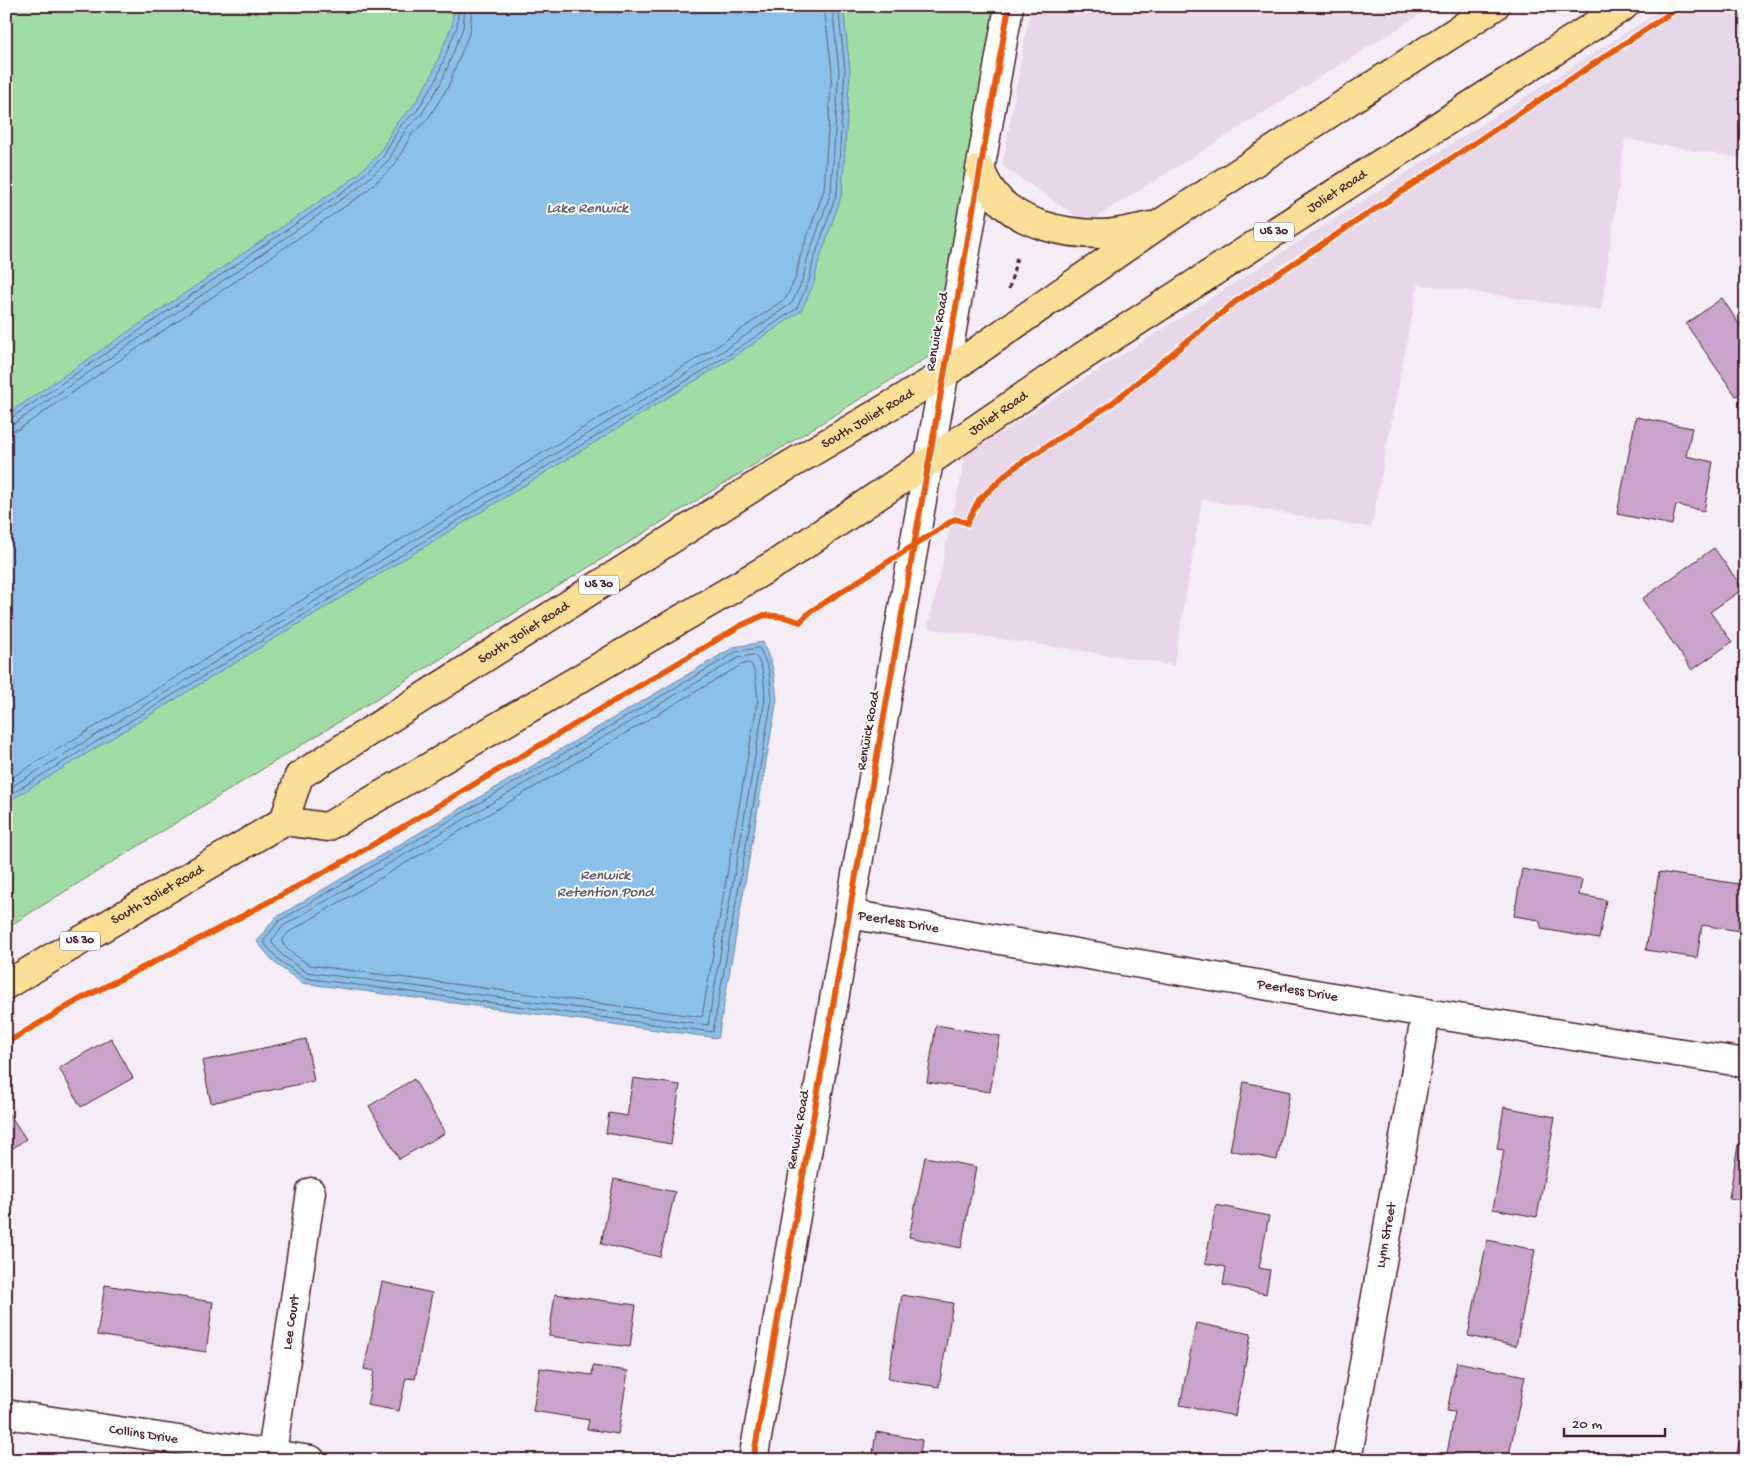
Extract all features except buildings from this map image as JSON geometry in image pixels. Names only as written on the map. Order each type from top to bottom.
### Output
[{"type":"main road","name":"US 30","points":[[944,374],[1158,225],[1495,6]]},
{"type":"main road","name":"Joliet Road","points":[[928,462],[1071,364],[1624,6]]},
{"type":"main road","points":[[980,169],[991,190],[1015,214],[1044,226],[1104,234],[1158,225]]},
{"type":"main road","name":"South Joliet Road","points":[[6,985],[284,821],[300,776],[766,479],[944,374]]},
{"type":"main road","name":"US 30","points":[[284,821],[327,827],[780,561],[928,462]]},
{"type":"street","name":"Renwick Road","points":[[753,1460],[1009,6]]},
{"type":"street","name":"Peerless Drive","points":[[850,914],[1426,1013],[1746,1063]]},
{"type":"street","name":"Lynn Street","points":[[1347,1460],[1426,1013]]},
{"type":"street","name":"Lee Court","points":[[272,1453],[311,1192]]},
{"type":"street","name":"Collins Drive","points":[[6,1414],[311,1460]]},
{"type":"path","points":[[1009,289],[1017,257]]},
{"type":"shaded area","points":[[1031,6],[1434,6],[1087,223],[1002,166]]},
{"type":"shaded area","points":[[1667,6],[1746,6],[1746,159],[1625,139],[1601,310],[1418,284],[1371,528],[1202,499],[1174,665],[928,628],[966,455]]},
{"type":"green space","points":[[6,6],[995,6],[933,354],[6,928]]},
{"type":"water","name":"Lake Renwick","points":[[454,6],[843,6],[850,70],[842,194],[818,264],[814,283],[801,311],[729,360],[6,803],[6,415],[351,180],[379,154],[397,122],[411,109],[431,77],[452,25]]},
{"type":"water","name":"Renwick Retention Pond","points":[[763,642],[773,669],[777,699],[718,1038],[302,983],[276,964],[257,942],[275,918],[734,647]]},
{"type":"cycle path","points":[[753,1460],[1009,6]]},
{"type":"cycle path","points":[[6,1043],[77,1001],[203,937],[352,857],[740,626],[764,615],[784,617],[800,622],[810,612],[955,519],[967,523],[979,500],[1012,469],[1111,404],[1235,302],[1681,6]]}]
